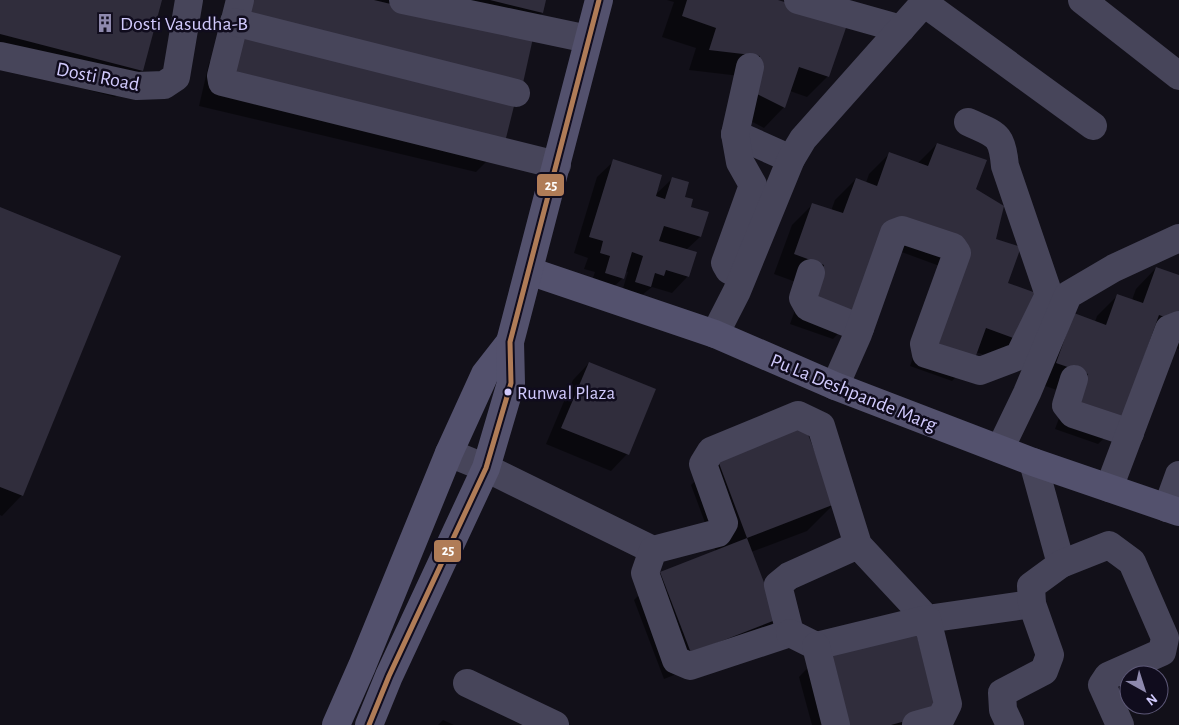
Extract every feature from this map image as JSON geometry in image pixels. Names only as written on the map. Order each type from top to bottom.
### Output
[{"type":"street","name":"Dosti Road","points":[[0,56],[137,86],[164,85],[176,77],[189,0]]},
{"type":"street","points":[[403,0],[588,39]]},
{"type":"street","points":[[369,725],[389,676],[486,468],[511,383],[510,342],[599,0]]},
{"type":"street","points":[[798,0],[901,30]]},
{"type":"street","points":[[1082,0],[1179,76]]},
{"type":"street","points":[[715,334],[737,291],[791,159],[803,139],[924,2],[1093,126]]},
{"type":"street","points":[[516,93],[237,11],[221,76],[222,82],[557,165]]},
{"type":"street","points":[[742,277],[729,270],[725,263],[753,185],[740,162],[735,134],[750,67]]},
{"type":"street","points":[[916,725],[941,718],[948,704],[927,619],[858,545],[822,426],[894,233],[902,230],[953,248],[957,253],[924,344],[926,354],[980,372],[1019,356],[1049,295],[1004,166],[1003,147],[997,136],[968,122]]},
{"type":"street","points":[[735,134],[791,159]]},
{"type":"street","points":[[1000,449],[1027,393],[1068,295],[1114,268],[1179,238]]},
{"type":"street","name":"Pu La Deshpande Marg","points":[[528,271],[715,334],[837,387],[1033,462],[1173,510]]},
{"type":"street","points":[[811,273],[803,298],[808,307],[860,328]]},
{"type":"street","points":[[1109,488],[1169,329],[1179,326]]},
{"type":"street","points":[[336,725],[449,453],[485,374],[510,342]]},
{"type":"street","points":[[1074,379],[1066,405],[1073,414],[1130,433]]},
{"type":"street","points":[[449,453],[486,468],[653,550],[718,533],[724,523],[704,464],[711,451],[798,415],[822,426]]},
{"type":"street","points":[[1033,462],[1061,564]]},
{"type":"street","points":[[1173,510],[1179,474]]},
{"type":"street","points":[[790,633],[778,585],[788,576],[858,545]]},
{"type":"street","points":[[1010,725],[1003,710],[1002,693],[1044,671],[1050,655],[1032,604],[1030,586],[1061,564],[1110,545],[1132,562],[1164,638],[1162,652],[1108,676],[1102,684],[1120,725]]},
{"type":"street","points":[[653,550],[645,573],[676,660],[690,666],[790,633],[816,646],[927,619],[1032,604]]},
{"type":"street","points":[[816,646],[836,725]]},
{"type":"street","points":[[362,666],[389,676]]},
{"type":"street","points":[[466,683],[555,725]]},
{"type":"building","name":"Dosti Vasudha-B","points":[[0,0],[162,0],[143,71],[0,34]]},
{"type":"building","points":[[247,0],[374,0],[533,38],[523,83],[243,16]]},
{"type":"building","points":[[490,0],[546,0],[543,13]]},
{"type":"building","points":[[687,0],[778,0],[848,22],[829,77],[799,67],[785,108],[755,93],[760,56],[709,50],[716,28],[682,16]]},
{"type":"building","points":[[235,35],[515,102],[504,146],[225,80]]},
{"type":"building","points":[[937,143],[987,160],[976,189],[1004,206],[996,239],[1021,247],[1008,283],[1036,293],[1019,340],[986,328],[974,361],[929,345],[965,247],[890,220],[854,319],[810,303],[824,265],[794,254],[812,203],[843,213],[856,178],[877,186],[889,152],[928,166]]},
{"type":"building","points":[[613,159],[662,175],[656,196],[665,199],[672,177],[689,182],[685,197],[693,199],[691,207],[709,212],[701,237],[664,226],[659,241],[697,252],[689,277],[666,270],[664,276],[655,273],[651,287],[635,282],[643,256],[632,252],[624,279],[605,273],[610,256],[600,253],[603,241],[589,237]]},
{"type":"building","points":[[0,207],[121,256],[23,496],[0,487]]},
{"type":"building","points":[[1156,267],[1179,275],[1179,322],[1159,315],[1120,424],[1075,409],[1088,374],[1056,363],[1074,313],[1106,325],[1117,294],[1143,303]]},
{"type":"building","points":[[589,362],[656,389],[629,455],[561,428]]},
{"type":"building","points":[[804,424],[835,504],[747,538],[717,458]]},
{"type":"building","points":[[747,538],[778,619],[691,653],[660,572]]},
{"type":"building","points":[[914,625],[938,712],[891,725],[845,725],[825,649]]},
{"type":"transit line","name":"25","points":[[369,725],[389,676],[486,468],[511,383],[510,342],[599,0]]},
{"type":"place","name":"Dosti Vasudha-B","points":[[105,23]]},
{"type":"place","name":"Runwal Plaza","points":[[508,392]]}]
